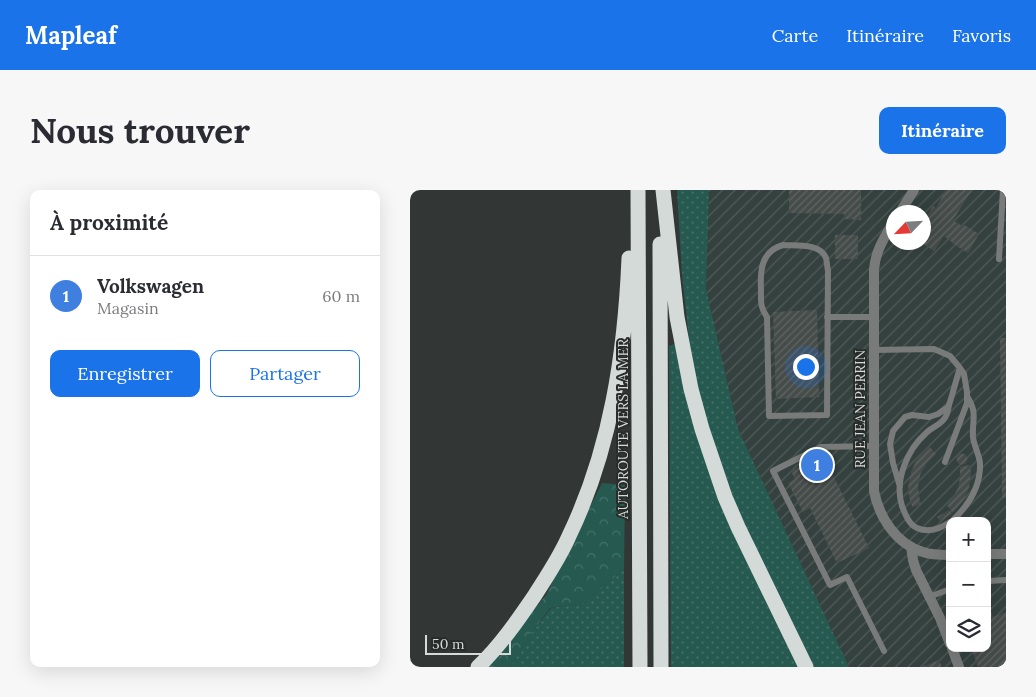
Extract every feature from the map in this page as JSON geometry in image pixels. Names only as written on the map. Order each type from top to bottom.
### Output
[{"type":"highway","name":"AUTOROUTE VERS LA MER","points":[[638,190],[640,667]]},
{"type":"highway","points":[[661,190],[661,667]]},
{"type":"highway","points":[[661,190],[677,317],[691,389],[702,429],[734,519],[806,667]]},
{"type":"highway","points":[[478,667],[506,635],[539,589],[569,538],[584,502],[602,448],[613,404],[619,371],[629,257],[638,239]]},
{"type":"street","points":[[904,205],[914,190]]},
{"type":"street","name":"RUE JEAN PERRIN","points":[[886,236],[874,262],[874,491],[880,511],[894,533],[911,547],[923,552],[946,554]]},
{"type":"street","points":[[911,547],[914,565],[946,634]]},
{"type":"street","points":[[991,554],[1006,554]]},
{"type":"street","points":[[953,652],[959,667]]},
{"type":"lane","points":[[999,259],[1003,190]]},
{"type":"lane","points":[[784,245],[810,246],[824,255],[828,270],[828,316],[827,415],[769,416],[767,316],[761,308],[760,272],[771,251],[784,245]]},
{"type":"lane","points":[[828,316],[874,317]]},
{"type":"lane","points":[[874,350],[934,349],[950,356],[964,374],[967,403],[945,462]]},
{"type":"lane","points":[[900,488],[905,465],[912,449],[926,433],[943,422],[947,414],[960,368]]},
{"type":"lane","points":[[956,517],[967,505],[973,494],[980,465],[974,439],[975,415],[967,396]]},
{"type":"lane","points":[[946,524],[927,530],[912,525],[902,506],[890,444],[892,431],[905,417],[938,414],[948,407]]},
{"type":"lane","points":[[874,446],[821,447],[773,471],[830,585],[847,577],[884,651]]},
{"type":"lane","points":[[991,581],[1006,580]]},
{"type":"lane","points":[[930,597],[946,591]]},
{"type":"shaded area","points":[[709,190],[1006,190],[1006,667],[849,667],[738,429],[706,289]]},
{"type":"green space","points":[[677,190],[709,190],[706,289],[738,429],[849,667],[671,667],[669,346],[689,339],[682,274]]},
{"type":"green space","points":[[602,483],[625,485],[624,569],[584,603],[550,608],[510,667],[487,667],[546,595]]},
{"type":"green space","points":[[624,569],[624,667],[510,667],[535,628],[551,608],[584,603]]},
{"type":"building","points":[[789,190],[859,190],[861,191],[861,220],[844,219],[844,214],[789,213]]},
{"type":"building","points":[[946,190],[972,190],[953,220],[979,234],[968,253],[944,236],[934,251],[931,249],[931,209],[933,206],[936,208]]},
{"type":"building","points":[[835,235],[858,235],[858,259],[835,259]]},
{"type":"building","points":[[817,310],[819,397],[776,399],[773,312]]},
{"type":"building","points":[[1000,338],[1006,338],[1006,498],[1002,498]]},
{"type":"building","points":[[929,446],[936,454],[927,463],[920,475],[918,487],[921,504],[912,507],[908,488],[911,472],[916,461]]},
{"type":"building","points":[[962,453],[968,459],[962,465],[956,459]]},
{"type":"building","points":[[823,455],[869,548],[837,563],[810,508],[803,512],[788,483],[795,479],[791,471]]},
{"type":"building","points":[[970,465],[969,488],[963,501],[953,513],[947,505],[958,488],[960,467]]},
{"type":"building","points":[[949,510],[952,514],[940,521],[937,517]]},
{"type":"building","points":[[991,612],[993,617],[1006,612],[1006,667],[978,667],[972,652],[991,652]]},
{"type":"building","points":[[939,660],[942,667],[922,667]]},
{"type":"place","name":"Volkswagen","points":[[817,465]]}]
